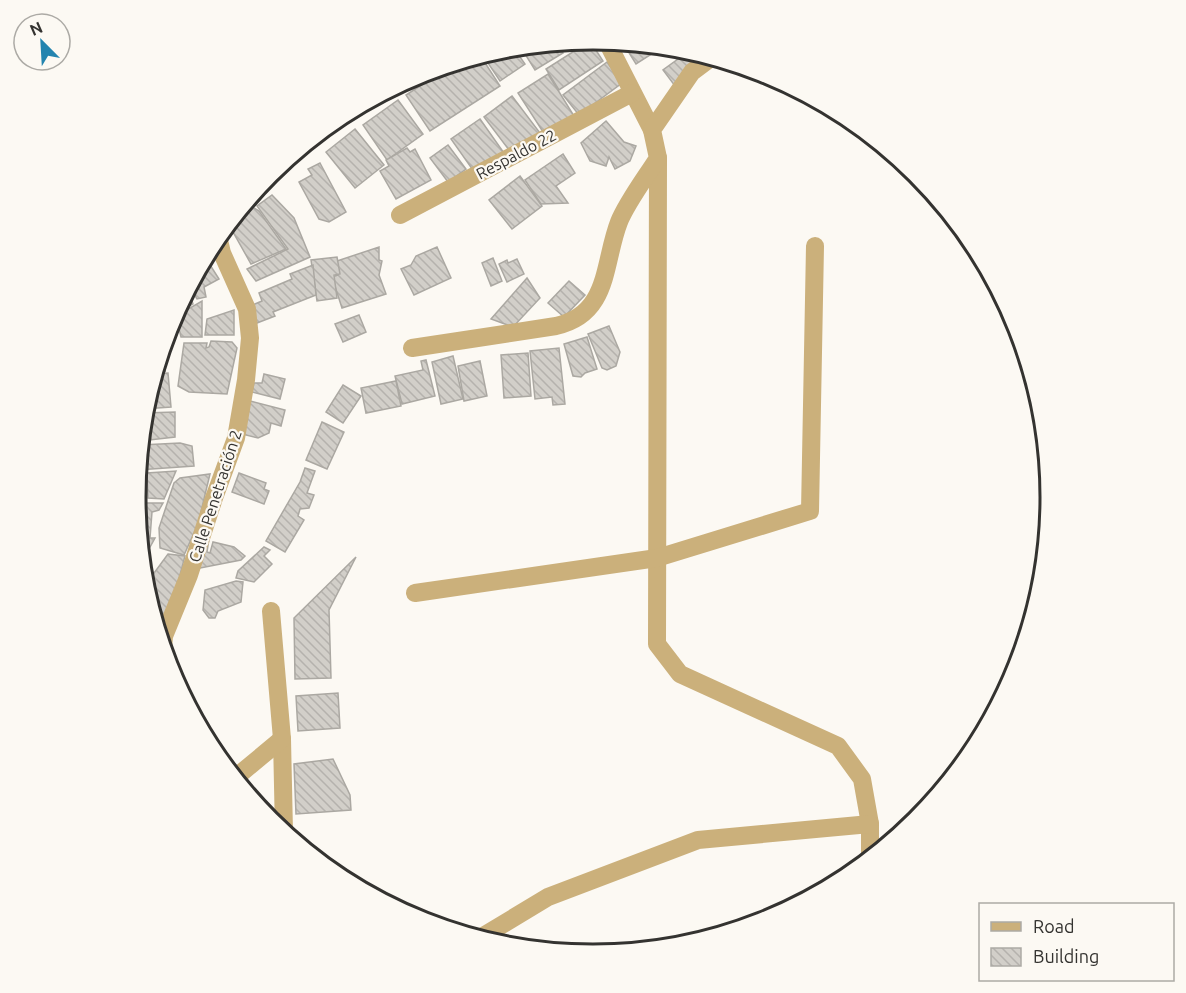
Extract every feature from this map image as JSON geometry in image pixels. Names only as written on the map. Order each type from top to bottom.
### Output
[{"type":"street","points":[[611,50],[652,130],[658,158],[657,644],[680,674],[838,746],[862,779],[870,824],[870,847]]},
{"type":"street","points":[[652,130],[692,72],[703,64]]},
{"type":"street","name":"Respaldo 22","points":[[400,215],[632,93]]},
{"type":"street","points":[[412,348],[572,323],[596,300],[620,221],[658,158]]},
{"type":"street","points":[[415,593],[657,558],[810,511],[814,246]]},
{"type":"street","name":"Calle Penetración 2","points":[[167,630],[189,576],[236,438],[246,380],[250,338],[247,309],[221,248]]},
{"type":"street","points":[[271,611],[282,739],[284,819]]},
{"type":"street","points":[[241,773],[282,739]]},
{"type":"street","points":[[491,931],[548,897],[698,840],[870,824]]},
{"type":"building","points":[[561,50],[563,53],[535,70],[525,55]]},
{"type":"building","points":[[576,50],[596,50],[603,61],[559,90],[546,69]]},
{"type":"building","points":[[628,51],[653,53],[636,64]]},
{"type":"building","points":[[519,56],[525,64],[500,81],[488,62]]},
{"type":"building","points":[[680,58],[695,62],[698,66],[675,86],[663,70]]},
{"type":"building","points":[[607,62],[622,83],[579,115],[563,95]]},
{"type":"building","points":[[485,63],[500,86],[430,131],[406,95],[425,83],[449,73]]},
{"type":"building","points":[[548,74],[574,116],[545,135],[518,93]]},
{"type":"building","points":[[512,96],[540,133],[512,154],[484,117]]},
{"type":"building","points":[[398,100],[423,134],[387,160],[363,125]]},
{"type":"building","points":[[480,119],[504,153],[475,173],[451,139]]},
{"type":"building","points":[[606,121],[624,142],[636,146],[630,161],[615,169],[609,157],[606,166],[590,161],[581,143]]},
{"type":"building","points":[[355,129],[384,165],[355,188],[326,152]]},
{"type":"building","points":[[448,145],[466,169],[448,182],[430,158]]},
{"type":"building","points":[[407,148],[410,152],[415,149],[431,180],[396,199],[380,171],[389,166],[386,160]]},
{"type":"building","points":[[563,154],[575,173],[556,186],[568,203],[541,204],[525,180]]},
{"type":"building","points":[[320,163],[346,212],[329,222],[319,219],[299,182],[312,175],[308,169]]},
{"type":"building","points":[[520,176],[542,206],[512,229],[489,200]]},
{"type":"building","points":[[272,195],[294,218],[310,257],[256,281],[247,269],[288,249],[257,206]]},
{"type":"building","points":[[253,207],[259,211],[286,249],[251,264],[233,231]]},
{"type":"building","points":[[379,247],[379,260],[382,261],[379,275],[386,294],[342,308],[332,277],[338,275],[334,262]]},
{"type":"building","points":[[437,247],[451,278],[414,295],[401,269],[411,265],[416,256]]},
{"type":"building","points":[[337,257],[340,274],[334,275],[337,298],[317,301],[311,260]]},
{"type":"building","points":[[493,258],[502,281],[491,286],[482,263]]},
{"type":"building","points":[[517,259],[524,274],[507,282],[499,264]]},
{"type":"building","points":[[313,265],[316,295],[273,312],[275,316],[257,323],[250,306],[262,301],[259,293],[292,279],[290,274]]},
{"type":"building","points":[[210,266],[219,279],[204,287],[206,297],[197,299],[194,295]]},
{"type":"building","points":[[527,278],[540,298],[513,327],[491,319]]},
{"type":"building","points":[[569,281],[585,295],[564,317],[548,303]]},
{"type":"building","points":[[202,301],[202,337],[181,337],[179,328],[187,310]]},
{"type":"building","points":[[234,310],[234,335],[205,335],[207,319]]},
{"type":"building","points":[[359,315],[366,332],[343,342],[335,324]]},
{"type":"building","points":[[609,326],[620,352],[616,366],[607,370],[602,368],[588,334]]},
{"type":"building","points":[[587,337],[597,369],[581,377],[573,376],[564,344]]},
{"type":"building","points":[[211,341],[232,342],[237,348],[227,394],[189,392],[178,386],[184,343],[207,343],[206,348],[209,347]]},
{"type":"building","points":[[559,348],[565,404],[553,405],[552,397],[535,399],[530,351]]},
{"type":"building","points":[[528,353],[531,396],[504,398],[501,355]]},
{"type":"building","points":[[453,356],[463,399],[441,404],[432,362]]},
{"type":"building","points":[[426,360],[435,396],[402,404],[395,376],[423,370],[421,361]]},
{"type":"building","points":[[480,361],[487,396],[464,401],[458,366]]},
{"type":"building","points":[[163,373],[168,373],[171,407],[155,408],[161,381]]},
{"type":"building","points":[[264,374],[285,379],[280,399],[252,392],[254,383],[262,383]]},
{"type":"building","points":[[396,381],[401,406],[366,413],[361,388]]},
{"type":"building","points":[[343,385],[361,396],[343,423],[326,412]]},
{"type":"building","points":[[250,401],[285,410],[281,426],[271,423],[269,433],[258,438],[242,434]]},
{"type":"building","points":[[175,412],[175,437],[150,440],[154,413]]},
{"type":"building","points":[[322,422],[344,432],[327,469],[306,460]]},
{"type":"building","points":[[180,443],[192,446],[194,466],[147,469],[149,445]]},
{"type":"building","points":[[305,468],[315,471],[307,493],[314,495],[309,508],[300,509],[298,516],[304,520],[285,552],[266,541],[300,482]]},
{"type":"building","points":[[176,471],[164,499],[148,498],[147,473]]},
{"type":"building","points":[[239,473],[266,483],[264,489],[269,491],[264,504],[232,492]]},
{"type":"building","points":[[210,474],[198,524],[184,555],[160,548],[159,528],[174,483],[180,478]]},
{"type":"building","points":[[146,503],[163,503],[159,510],[152,512],[150,538],[155,538],[150,547]]},
{"type":"building","points":[[209,539],[207,552],[210,553],[213,542],[234,547],[245,556],[241,560],[195,569]]},
{"type":"building","points":[[264,547],[270,550],[264,556],[272,564],[254,582],[236,578],[238,571]]},
{"type":"building","points":[[168,554],[185,556],[168,620],[163,619],[161,612],[153,574]]},
{"type":"building","points":[[356,557],[329,610],[331,678],[295,679],[294,618]]},
{"type":"building","points":[[236,581],[243,582],[241,602],[218,611],[215,618],[209,618],[203,610],[205,590]]},
{"type":"building","points":[[338,693],[340,728],[298,731],[296,696]]},
{"type":"building","points":[[333,759],[350,795],[351,810],[296,814],[294,764]]}]
